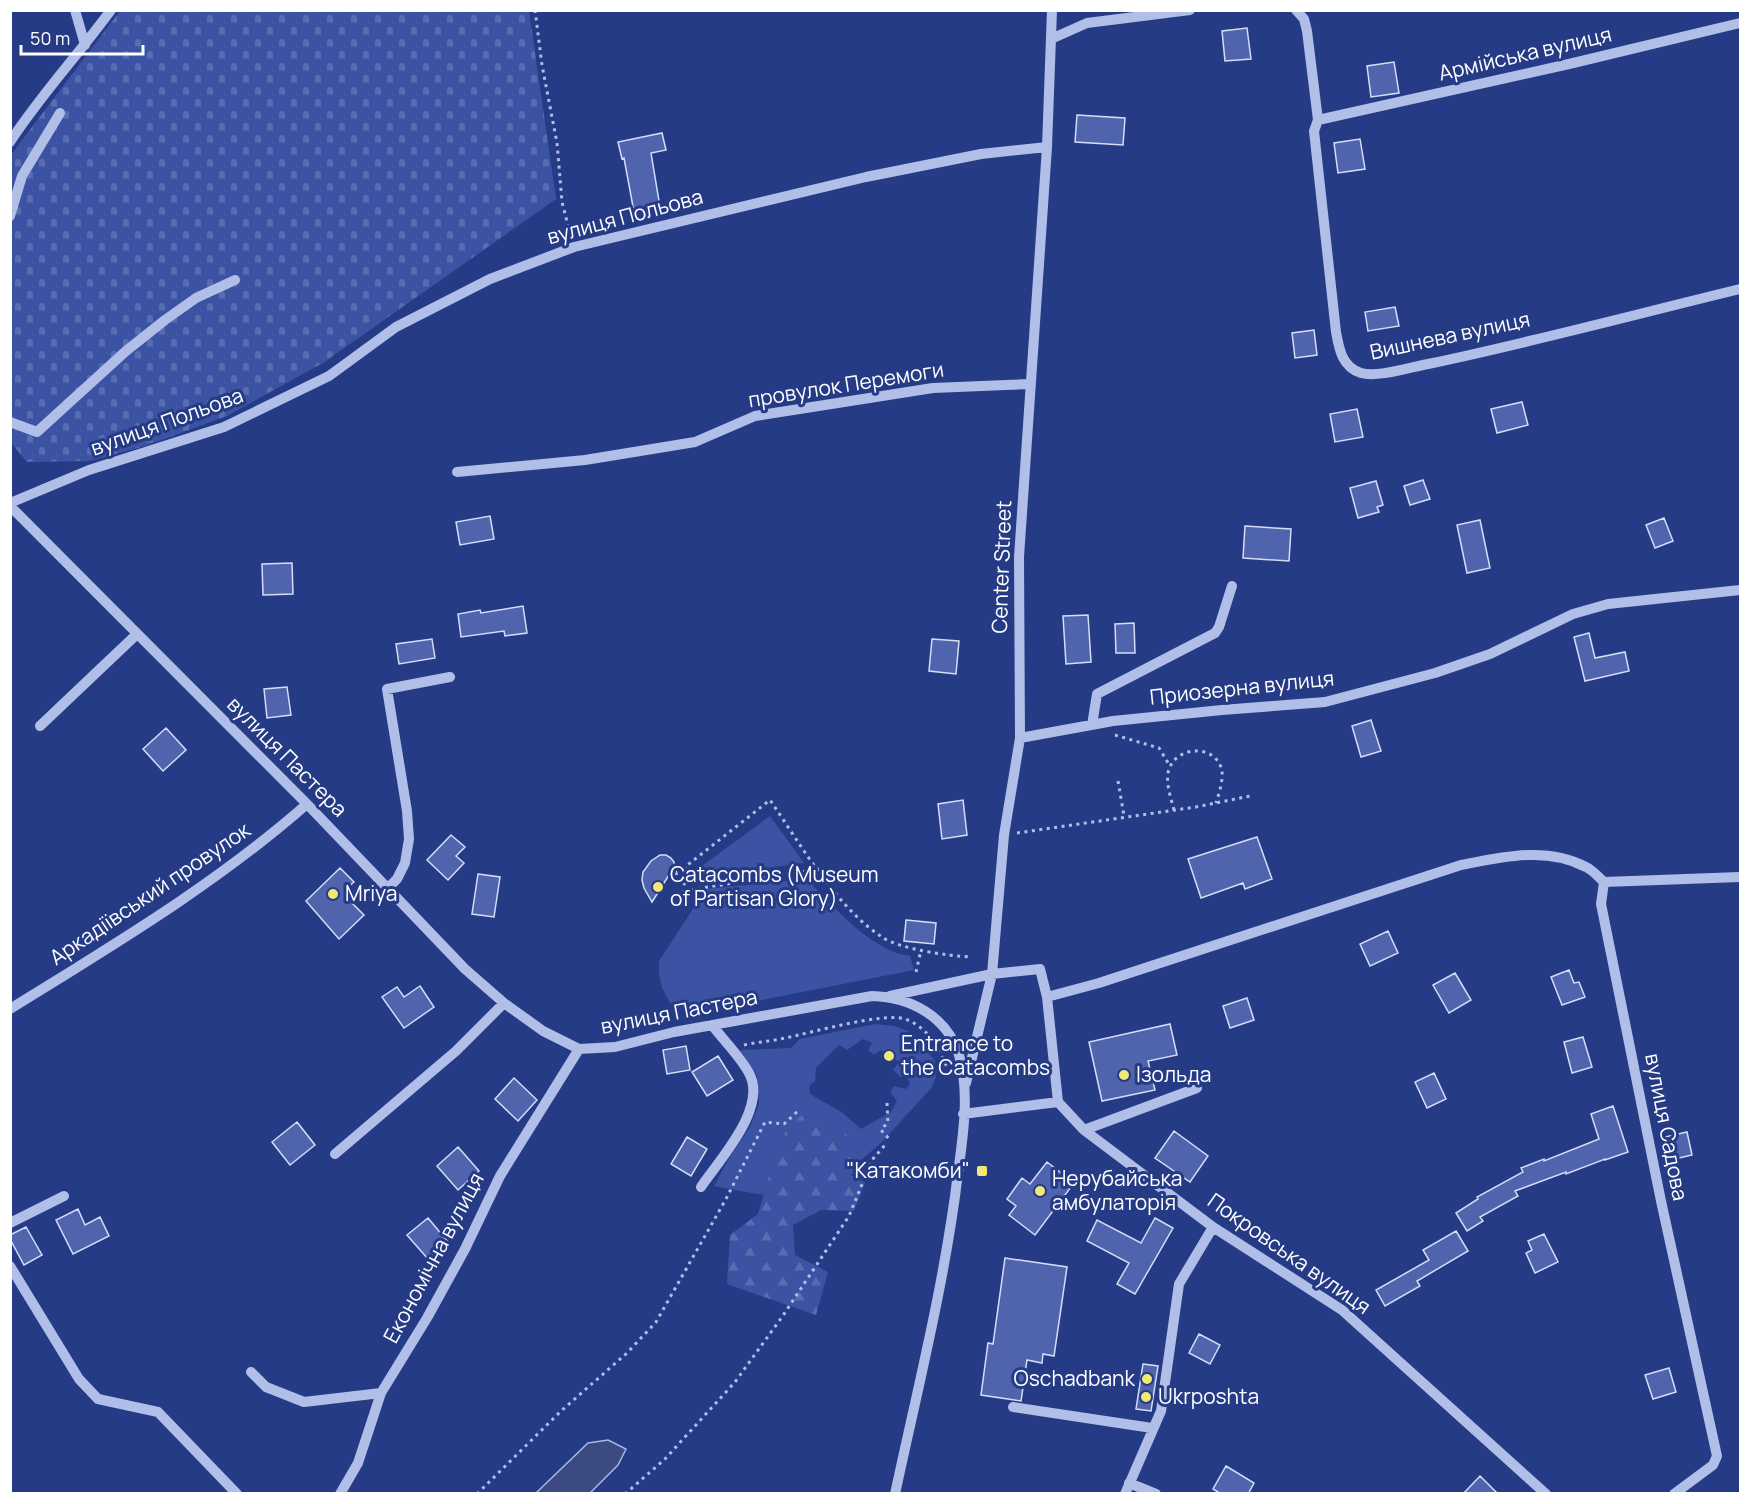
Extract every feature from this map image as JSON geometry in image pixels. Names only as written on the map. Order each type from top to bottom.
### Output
[{"type":"street","points":[[75,10],[85,45]]},
{"type":"street","points":[[10,142],[28,114],[111,10]]},
{"type":"street","name":"Center Street","points":[[964,1092],[992,974],[1004,835],[1020,738],[1019,557],[1047,147],[1052,10]]},
{"type":"street","points":[[1051,39],[1087,23],[1190,10]]},
{"type":"street","name":"Вишнева вулиця","points":[[1296,10],[1304,19],[1307,31],[1318,120],[1314,131],[1339,350],[1352,369],[1362,374],[1380,374],[1740,290]]},
{"type":"street","name":"Армійська вулиця","points":[[1318,120],[1740,23]]},
{"type":"street","points":[[10,216],[22,176],[60,113]]},
{"type":"street","name":"вулиця Польова","points":[[10,505],[89,470],[224,427],[329,375],[396,327],[490,279],[574,247],[866,177],[981,154],[1047,147]]},
{"type":"street","points":[[10,422],[37,432],[118,358],[165,320],[196,298],[235,280]]},
{"type":"street","name":"провулок Перемоги","points":[[457,472],[585,460],[695,442],[755,416],[933,388],[1031,384]]},
{"type":"street","name":"вулиця Пастера","points":[[10,505],[307,804],[465,969],[504,1003],[543,1031],[579,1049],[615,1047],[674,1032],[872,996],[889,997],[924,1009],[937,1019],[950,1036],[958,1054],[964,1092],[962,1143],[947,1251],[895,1494]]},
{"type":"street","points":[[1089,725],[1097,694],[1215,633],[1232,586]]},
{"type":"street","name":"Приозерна вулиця","points":[[1020,738],[1089,725],[1222,710],[1325,702],[1435,673],[1479,658],[1573,614],[1608,604],[1740,590]]},
{"type":"street","points":[[40,726],[137,634]]},
{"type":"street","points":[[388,888],[398,879],[405,863],[409,839],[407,811],[387,689],[450,677]]},
{"type":"street","name":"Аркадіївський провулок","points":[[10,1009],[176,905],[266,841],[307,804]]},
{"type":"street","points":[[1047,997],[1100,983],[1461,865],[1518,854],[1560,857],[1587,867],[1604,882],[1740,877]]},
{"type":"street","name":"вулиця Садова","points":[[1604,882],[1601,904],[1661,1201],[1717,1456],[1713,1465],[1674,1494]]},
{"type":"street","points":[[889,997],[992,974],[1040,969],[1047,997],[1058,1102],[963,1114]]},
{"type":"street","points":[[334,1154],[456,1051],[504,1003]]},
{"type":"street","points":[[701,1187],[746,1121],[752,1108],[755,1092],[750,1075],[712,1025]]},
{"type":"street","name":"Економічна вулиця","points":[[340,1494],[358,1463],[381,1393],[427,1318],[465,1249],[500,1176],[579,1049]]},
{"type":"street","points":[[1084,1130],[1197,1088]]},
{"type":"street","name":"Покровська вулиця","points":[[1058,1102],[1084,1130],[1213,1227],[1342,1310],[1546,1494]]},
{"type":"street","points":[[10,1223],[64,1196]]},
{"type":"street","points":[[1156,1494],[1127,1488],[1161,1411],[1179,1284],[1213,1227]]},
{"type":"street","points":[[10,1266],[79,1379],[98,1399],[158,1412],[237,1494]]},
{"type":"street","points":[[251,1372],[266,1387],[304,1402],[381,1393]]},
{"type":"street","points":[[1013,1407],[1152,1428]]},
{"type":"path","points":[[535,10],[542,65],[557,143],[562,202],[574,247]]},
{"type":"path","points":[[1089,725],[1159,748],[1170,766]]},
{"type":"path","points":[[1174,810],[1168,784],[1170,766],[1176,758],[1192,750],[1210,755],[1221,769],[1222,783],[1216,803]]},
{"type":"path","points":[[1118,781],[1125,816]]},
{"type":"path","points":[[1004,835],[1174,810],[1250,796]]},
{"type":"path","points":[[819,869],[684,891],[685,867],[770,800],[850,912],[883,938],[921,950],[971,957]]},
{"type":"path","points":[[916,972],[921,950]]},
{"type":"path","points":[[727,1046],[784,1038],[886,1018],[905,1019],[926,1032],[941,1052],[949,1075]]},
{"type":"path","points":[[887,1103],[888,1122],[881,1130],[890,1140]]},
{"type":"path","points":[[477,1494],[561,1411],[627,1353],[656,1322],[726,1199],[765,1122],[784,1124],[799,1110]]},
{"type":"path","points":[[626,1494],[665,1459],[735,1382],[782,1317],[849,1216],[872,1160],[885,1145]]},
{"type":"green space","points":[[120,11],[529,11],[556,199],[323,363],[227,416],[145,446],[90,461],[27,462],[11,443],[10,156]]},
{"type":"green space","points":[[770,816],[804,863],[699,877],[695,871]]},
{"type":"green space","points":[[807,879],[867,937],[881,946],[910,956],[914,970],[717,1009],[684,1010],[670,1003],[662,988],[659,961],[706,889]]},
{"type":"green space","points":[[875,1024],[895,1026],[910,1032],[935,1061],[936,1077],[932,1087],[882,1142],[861,1160],[856,1141],[785,1132],[763,1195],[714,1186],[750,1127],[759,1104],[757,1075],[740,1050],[791,1048],[800,1039]],"holes":[[[863,1039],[872,1043],[868,1050],[874,1055],[881,1050],[899,1062],[893,1070],[901,1077],[906,1075],[910,1083],[906,1089],[894,1086],[890,1092],[897,1101],[891,1112],[861,1129],[843,1113],[810,1094],[809,1086],[815,1081],[816,1068],[839,1045],[847,1050]]]},
{"type":"green space","points":[[804,1113],[823,1119],[856,1141],[861,1160],[851,1175],[865,1183],[854,1211],[821,1210],[793,1225],[795,1255],[828,1272],[816,1315],[727,1284],[730,1235],[758,1214],[785,1132]]},
{"type":"shaded area","points":[[608,1440],[626,1449],[618,1465],[590,1493],[536,1493],[588,1443]]},
{"type":"building","points":[[1247,28],[1251,59],[1225,61],[1222,31]]},
{"type":"building","points":[[1394,62],[1399,93],[1371,97],[1367,66]]},
{"type":"building","points":[[1077,115],[1125,118],[1123,145],[1075,142]]},
{"type":"building","points":[[662,133],[666,150],[651,153],[660,207],[634,212],[624,158],[622,159],[618,142]]},
{"type":"building","points":[[1360,139],[1365,169],[1338,173],[1334,143]]},
{"type":"building","points":[[1395,307],[1399,326],[1368,331],[1365,312]]},
{"type":"building","points":[[1314,330],[1317,355],[1295,358],[1292,333]]},
{"type":"building","points":[[1522,402],[1528,425],[1497,433],[1491,409]]},
{"type":"building","points":[[1357,409],[1363,437],[1335,442],[1330,414]]},
{"type":"building","points":[[1423,480],[1430,499],[1410,505],[1404,486]]},
{"type":"building","points":[[1376,481],[1383,505],[1377,507],[1379,512],[1358,518],[1350,488]]},
{"type":"building","points":[[490,516],[494,539],[460,545],[456,522]]},
{"type":"building","points":[[1664,518],[1673,541],[1655,548],[1646,525]]},
{"type":"building","points":[[1480,520],[1490,568],[1467,573],[1457,525]]},
{"type":"building","points":[[1245,526],[1291,529],[1289,561],[1243,558]]},
{"type":"building","points":[[292,563],[293,594],[263,595],[262,564]]},
{"type":"building","points":[[523,606],[527,633],[505,636],[504,631],[461,637],[458,614],[480,610],[481,613]]},
{"type":"building","points":[[1088,615],[1091,662],[1066,664],[1063,616]]},
{"type":"building","points":[[1134,623],[1135,653],[1116,653],[1115,624]]},
{"type":"building","points":[[1589,633],[1595,658],[1625,652],[1629,671],[1585,681],[1574,637]]},
{"type":"building","points":[[432,639],[435,658],[399,664],[396,644]]},
{"type":"building","points":[[932,639],[959,641],[956,674],[929,671]]},
{"type":"building","points":[[287,687],[291,715],[267,718],[264,689]]},
{"type":"building","points":[[1371,720],[1381,751],[1361,757],[1352,726]]},
{"type":"building","points":[[166,728],[186,750],[163,771],[143,749]]},
{"type":"building","points":[[963,800],[967,835],[942,839],[938,804]]},
{"type":"building","points":[[451,835],[465,847],[456,856],[464,863],[448,880],[427,860]]},
{"type":"building","points":[[1257,837],[1272,879],[1245,889],[1243,883],[1201,898],[1188,859]]},
{"type":"building","points":[[660,855],[671,858],[677,874],[669,875],[652,902],[644,888],[643,872],[651,861]]},
{"type":"building","name":"Mriya","points":[[340,868],[354,882],[347,888],[358,900],[353,904],[364,915],[339,939],[306,901]]},
{"type":"building","points":[[478,874],[500,877],[494,917],[472,914]]},
{"type":"building","points":[[906,920],[936,923],[934,944],[904,941]]},
{"type":"building","points":[[1388,931],[1398,953],[1370,966],[1360,944]]},
{"type":"building","points":[[1569,970],[1574,983],[1579,982],[1585,997],[1562,1005],[1551,977]]},
{"type":"building","points":[[1455,973],[1471,1000],[1449,1013],[1433,985]]},
{"type":"building","points":[[420,986],[434,1007],[404,1028],[382,997],[397,987],[404,997]]},
{"type":"building","points":[[1247,998],[1254,1020],[1230,1028],[1223,1006]]},
{"type":"building","name":"Ізольда","points":[[1170,1024],[1177,1055],[1148,1061],[1155,1090],[1102,1101],[1089,1042]]},
{"type":"building","points":[[1583,1037],[1592,1067],[1572,1073],[1564,1042]]},
{"type":"building","points":[[686,1046],[690,1070],[667,1074],[663,1050]]},
{"type":"building","points":[[718,1056],[733,1080],[707,1096],[692,1072]]},
{"type":"building","points":[[1434,1073],[1446,1099],[1427,1108],[1415,1082]]},
{"type":"building","points":[[514,1078],[537,1100],[518,1121],[495,1099]]},
{"type":"building","points":[[1613,1106],[1628,1152],[1515,1191],[1518,1196],[1480,1217],[1483,1221],[1467,1231],[1456,1213],[1478,1199],[1477,1197],[1523,1172],[1521,1168],[1599,1139],[1591,1114]]},
{"type":"building","points":[[297,1122],[315,1145],[290,1165],[272,1142]]},
{"type":"building","points":[[1174,1131],[1208,1156],[1190,1182],[1155,1158]]},
{"type":"building","points":[[1687,1132],[1692,1155],[1666,1161],[1661,1138]]},
{"type":"building","points":[[687,1137],[707,1149],[691,1176],[671,1164]]},
{"type":"building","points":[[458,1147],[479,1171],[458,1190],[437,1166]]},
{"type":"building","name":"Нерубайська амбулаторія","points":[[1047,1162],[1074,1183],[1035,1235],[1009,1215],[1016,1206],[1007,1199],[1022,1178],[1030,1184]]},
{"type":"building","points":[[78,1209],[85,1225],[100,1217],[109,1236],[73,1254],[56,1220]]},
{"type":"building","points":[[428,1218],[448,1242],[428,1259],[407,1235]]},
{"type":"building","points":[[1155,1218],[1173,1228],[1135,1294],[1117,1284],[1129,1263],[1087,1241],[1097,1220],[1141,1243]]},
{"type":"building","points":[[26,1227],[42,1255],[24,1265],[10,1235]]},
{"type":"building","points":[[1456,1231],[1468,1251],[1417,1281],[1420,1286],[1385,1306],[1376,1290],[1429,1260],[1423,1250]]},
{"type":"building","points":[[1544,1234],[1558,1262],[1535,1273],[1526,1253],[1532,1250],[1528,1241]]},
{"type":"building","points":[[1005,1258],[1067,1267],[1054,1356],[1043,1354],[1042,1363],[1027,1360],[1021,1401],[981,1395],[988,1343],[993,1344]]},
{"type":"building","points":[[1199,1334],[1220,1345],[1210,1364],[1189,1353]]},
{"type":"building","points":[[1143,1364],[1158,1366],[1151,1411],[1136,1409]]},
{"type":"building","points":[[1669,1368],[1676,1392],[1653,1399],[1645,1375]]},
{"type":"building","points":[[1226,1466],[1254,1483],[1248,1494],[1221,1494],[1213,1489]]},
{"type":"building","points":[[1480,1476],[1498,1494],[1463,1494]]},
{"type":"place","name":"Catacombs (Museum of Partisan Glory)","points":[[658,887]]},
{"type":"place","name":"Mriya","points":[[333,894]]},
{"type":"place","name":"Entrance to the Catacombs","points":[[889,1056]]},
{"type":"place","name":"Ізольда","points":[[1124,1075]]},
{"type":"place","name":"\"Катакомби\"","points":[[982,1171]]},
{"type":"place","name":"Нерубайська амбулаторія","points":[[1040,1191]]},
{"type":"place","name":"Oschadbank","points":[[1147,1379]]},
{"type":"place","name":"Ukrposhta","points":[[1146,1397]]}]
